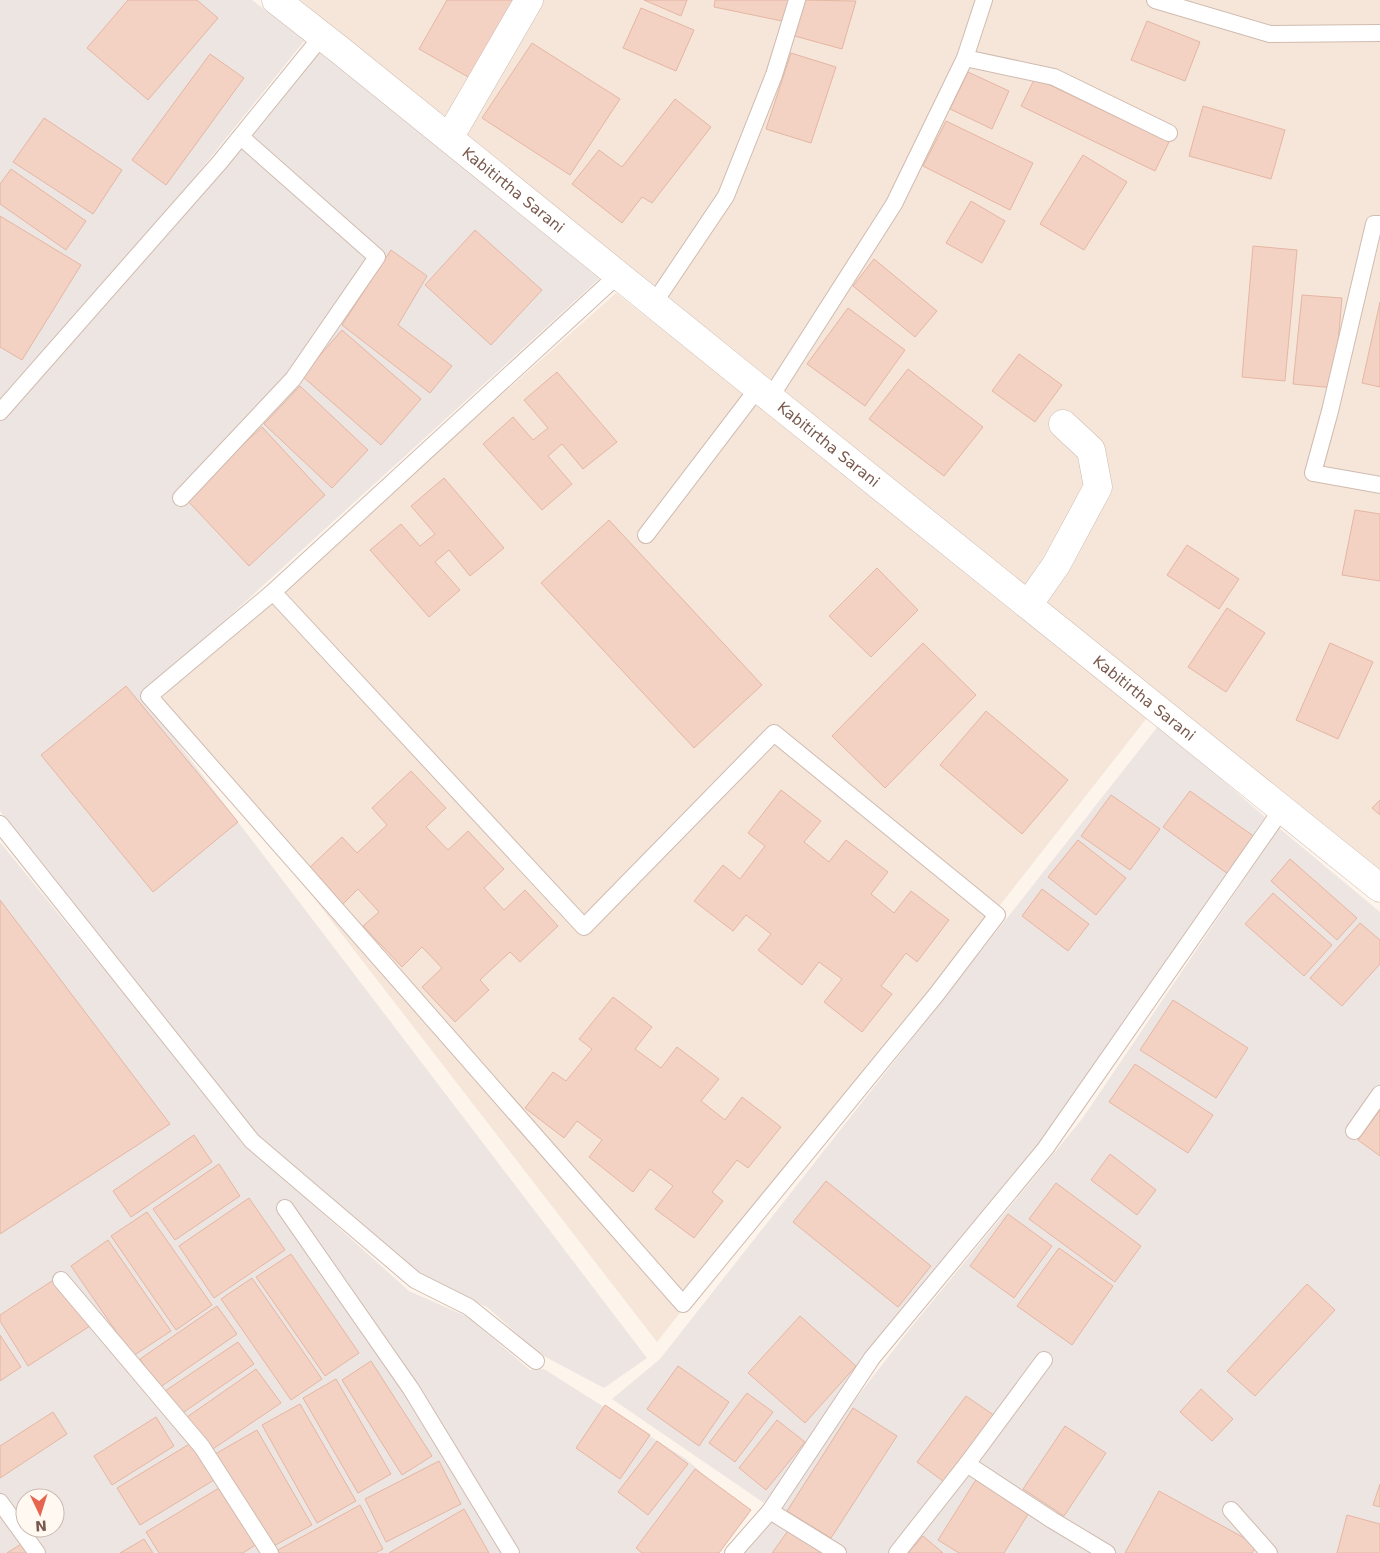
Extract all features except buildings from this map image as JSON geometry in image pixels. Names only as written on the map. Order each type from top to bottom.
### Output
[{"type":"street","points":[[449,138],[528,0]]},
{"type":"street","name":"Kabitirtha Sarani","points":[[288,4],[322,36],[1380,888]]},
{"type":"street","points":[[1028,605],[1056,565],[1098,487],[1091,450],[1063,424]]},
{"type":"lane","points":[[654,304],[726,196],[774,74],[797,0]]},
{"type":"lane","points":[[646,534],[764,393],[894,204],[966,58],[984,0]]},
{"type":"lane","points":[[1155,0],[1270,34],[1380,33]]},
{"type":"lane","points":[[0,412],[220,162],[322,36]]},
{"type":"lane","points":[[966,58],[1054,77],[1169,133]]},
{"type":"lane","points":[[181,498],[293,379],[377,257],[241,136]]},
{"type":"lane","points":[[1380,224],[1374,224],[1330,411],[1313,472],[1380,485]]},
{"type":"lane","points":[[273,592],[584,927],[774,733],[998,915],[930,1003],[683,1304],[149,696],[273,592],[618,275]]},
{"type":"lane","points":[[733,1553],[770,1511],[872,1358],[1046,1149],[1282,809]]},
{"type":"lane","points":[[0,824],[252,1141],[415,1280],[469,1307],[536,1362]]},
{"type":"lane","points":[[1354,1130],[1380,1094]]},
{"type":"lane","points":[[285,1208],[411,1389],[511,1553]]},
{"type":"lane","points":[[61,1280],[202,1447],[270,1553]]},
{"type":"lane","points":[[897,1553],[967,1464],[1044,1360]]},
{"type":"lane","points":[[967,1464],[1052,1520],[1107,1553]]},
{"type":"lane","points":[[0,1502],[37,1553]]},
{"type":"lane","points":[[1231,1510],[1270,1553]]},
{"type":"lane","points":[[770,1511],[838,1553]]},
{"type":"shaded area","points":[[0,0],[252,0],[305,40],[157,224],[0,399]]},
{"type":"shaded area","points":[[288,0],[1380,0],[1380,870],[1169,703]]},
{"type":"shaded area","points":[[324,47],[600,278],[142,696],[647,1358],[604,1388],[540,1354],[487,1307],[427,1280],[257,1139],[0,811],[0,413]]},
{"type":"shaded area","points":[[616,293],[1150,714],[657,1342],[160,699]]},
{"type":"shaded area","points":[[1159,725],[1265,817],[1042,1140],[764,1503],[612,1399],[660,1359]]},
{"type":"shaded area","points":[[1279,828],[1380,912],[1380,1553],[736,1553],[909,1330],[1082,1119]]},
{"type":"shaded area","points":[[0,842],[248,1146],[409,1291],[468,1317],[530,1370],[544,1369],[686,1459],[749,1514],[717,1553],[0,1553]]}]
